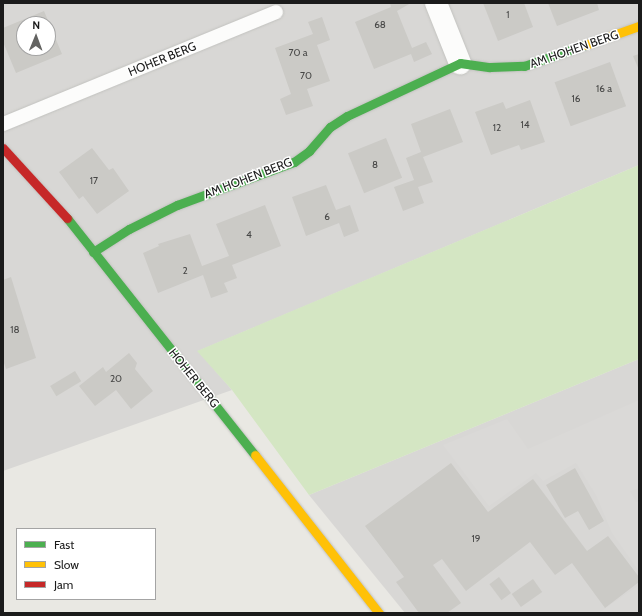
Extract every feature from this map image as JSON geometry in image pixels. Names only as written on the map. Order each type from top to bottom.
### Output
[{"type":"street","points":[[436,3],[460,63]]},
{"type":"street","name":"AM HOHEN BERG","points":[[93,252],[129,229],[177,205],[294,162],[310,151],[330,127],[347,116],[460,63],[496,67],[530,64],[639,26]]},
{"type":"street","name":"HOHER BERG","points":[[3,148],[74,226],[378,613]]},
{"type":"lane","name":"HOHER BERG","points":[[3,124],[276,12]]},
{"type":"shaded area","points":[[3,3],[639,3],[639,165],[198,351],[232,390],[3,471]]},
{"type":"shaded area","points":[[639,359],[639,613],[405,613],[309,495]]},
{"type":"shaded area","points":[[639,400],[639,488],[630,491],[636,502],[639,501],[639,571],[612,533],[596,495],[576,463],[543,481],[536,473],[489,506],[443,445],[507,419],[528,449]]},
{"type":"shaded area","points":[[639,585],[639,613],[600,613],[600,612]]},
{"type":"green space","points":[[639,165],[639,359],[309,495],[232,390],[197,351]]},
{"type":"building","points":[[390,3],[411,3],[397,11],[412,48],[426,42],[432,54],[414,62],[411,54],[374,69],[355,22],[391,7]]},
{"type":"building","points":[[483,3],[524,3],[533,27],[498,41]]},
{"type":"building","points":[[548,3],[597,3],[599,10],[557,26]]},
{"type":"building","points":[[44,11],[46,16],[32,16]]},
{"type":"building","points":[[322,17],[330,40],[317,45],[330,81],[307,89],[313,106],[286,115],[280,99],[291,94],[275,48],[313,34],[308,22]]},
{"type":"building","points":[[16,23],[16,56],[56,56],[56,40],[62,54],[16,73],[3,42],[3,28]]},
{"type":"building","points":[[639,54],[639,70],[633,56]]},
{"type":"building","points":[[610,62],[626,106],[571,126],[555,82]]},
{"type":"building","points":[[530,100],[545,142],[521,150],[519,145],[491,155],[475,112],[503,102],[506,109]]},
{"type":"building","points":[[450,109],[463,142],[423,157],[433,182],[418,187],[424,203],[403,211],[394,187],[414,180],[406,158],[421,152],[411,124]]},
{"type":"building","points":[[386,138],[402,178],[364,193],[348,153]]},
{"type":"building","points":[[92,148],[109,170],[113,168],[129,191],[97,214],[83,196],[79,199],[59,172]]},
{"type":"building","points":[[326,185],[336,210],[350,205],[359,231],[344,237],[339,223],[306,236],[292,197]]},
{"type":"building","points":[[265,205],[281,246],[232,265],[237,278],[224,283],[228,292],[211,298],[203,275],[158,293],[143,253],[159,246],[158,244],[190,234],[202,266],[229,256],[216,224]]},
{"type":"building","points":[[11,277],[36,358],[6,369],[3,360],[3,280]]},
{"type":"building","points":[[129,353],[137,363],[135,369],[153,391],[131,409],[116,390],[95,406],[79,386],[103,367],[106,372]]},
{"type":"building","points":[[75,371],[81,381],[56,396],[50,386]]},
{"type":"building","points":[[451,463],[488,512],[533,479],[587,551],[608,536],[639,577],[639,582],[605,608],[572,563],[555,575],[530,542],[466,591],[442,559],[433,565],[461,603],[447,613],[419,613],[396,582],[404,577],[365,526]]},
{"type":"building","points":[[575,468],[604,521],[589,530],[578,511],[565,518],[546,485]]},
{"type":"building","points":[[499,577],[511,593],[501,600],[489,584]]},
{"type":"building","points":[[533,579],[542,592],[521,607],[512,594]]},
{"type":"traffic: fast","points":[[93,252],[129,229],[177,205],[294,162],[309,151],[330,127],[347,116],[460,63],[490,67],[524,66],[585,45]]},
{"type":"traffic: fast","points":[[67,218],[255,455]]},
{"type":"traffic: slow","points":[[585,45],[639,26]]},
{"type":"traffic: slow","points":[[255,455],[379,613]]},
{"type":"traffic: jam","points":[[3,148],[67,218]]}]
